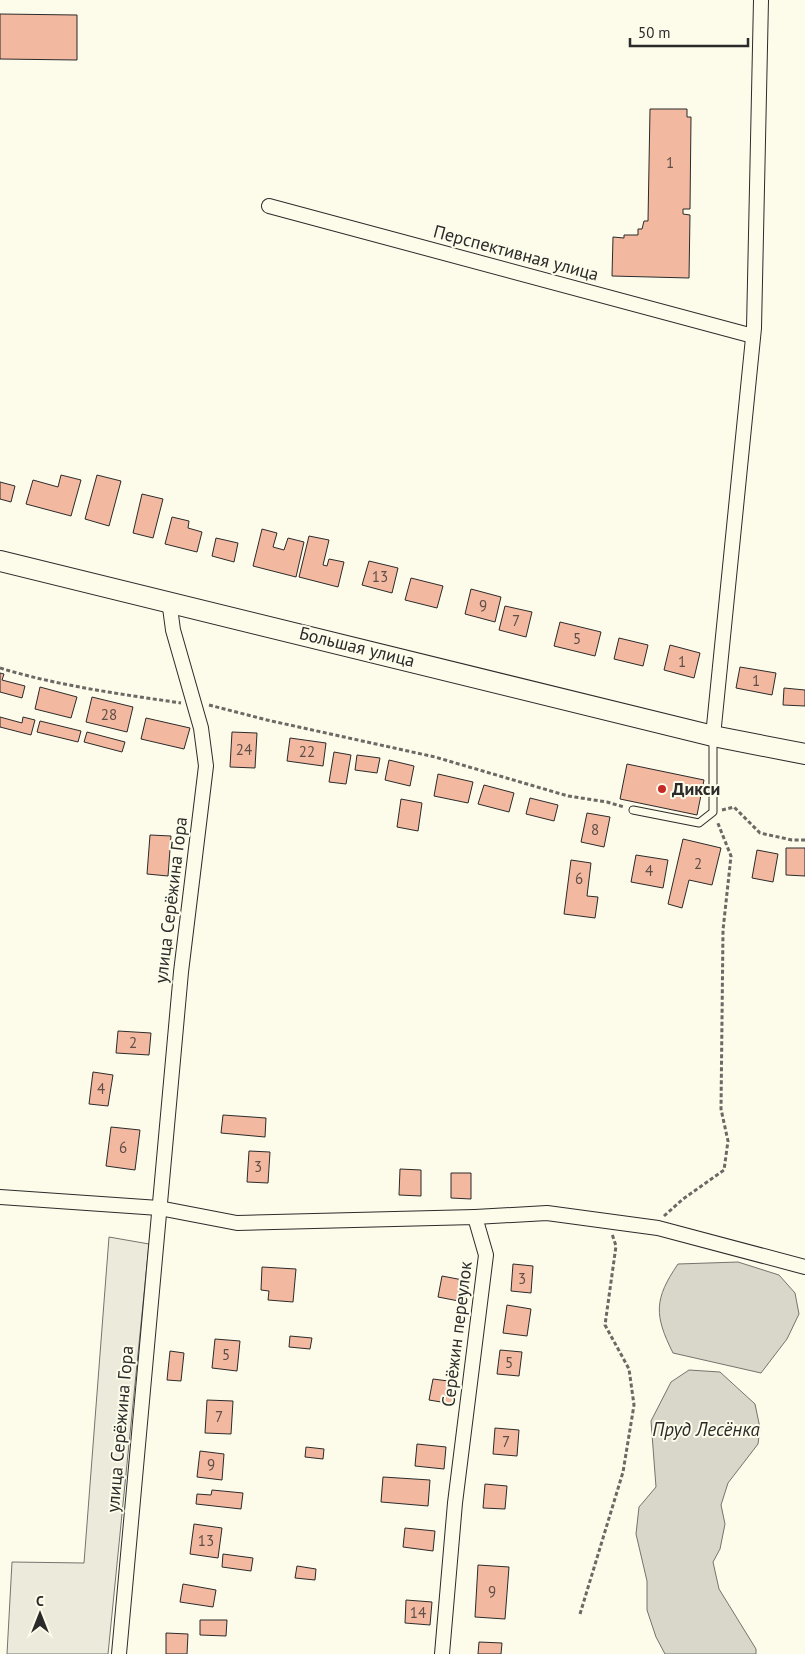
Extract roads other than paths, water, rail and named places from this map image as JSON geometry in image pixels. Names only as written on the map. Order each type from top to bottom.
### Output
[{"type":"street","points":[[713,736],[754,336],[761,0]]},
{"type":"street","name":"Перспективная улица","points":[[269,206],[754,336]]},
{"type":"street","name":"Большая улица","points":[[0,561],[169,600],[713,736],[805,754]]},
{"type":"street","name":"улица Серёжина Гора","points":[[119,1654],[180,972],[206,766],[201,728],[173,630],[169,600]]},
{"type":"street","points":[[0,1197],[160,1208],[237,1223],[475,1218],[547,1213],[658,1228],[805,1267]]},
{"type":"street","name":"Серёжин переулок","points":[[442,1654],[455,1503],[486,1255],[475,1218]]},
{"type":"lane","points":[[632,810],[699,823],[713,812],[713,736]]},
{"type":"water","name":"Пруд Лесёнка","points":[[738,1262],[779,1275],[795,1293],[799,1314],[787,1339],[761,1373],[673,1353],[662,1328],[659,1307],[661,1298],[664,1287],[678,1264]]},
{"type":"water","name":"Пруд Лесёнка","points":[[689,1370],[720,1372],[755,1404],[760,1428],[758,1444],[728,1483],[721,1505],[725,1524],[720,1549],[713,1562],[719,1589],[756,1649],[756,1654],[665,1654],[656,1637],[647,1610],[647,1581],[636,1534],[639,1507],[656,1487],[651,1421],[671,1382]]},
{"type":"place","name":"Дикси","points":[[662,789]]}]
